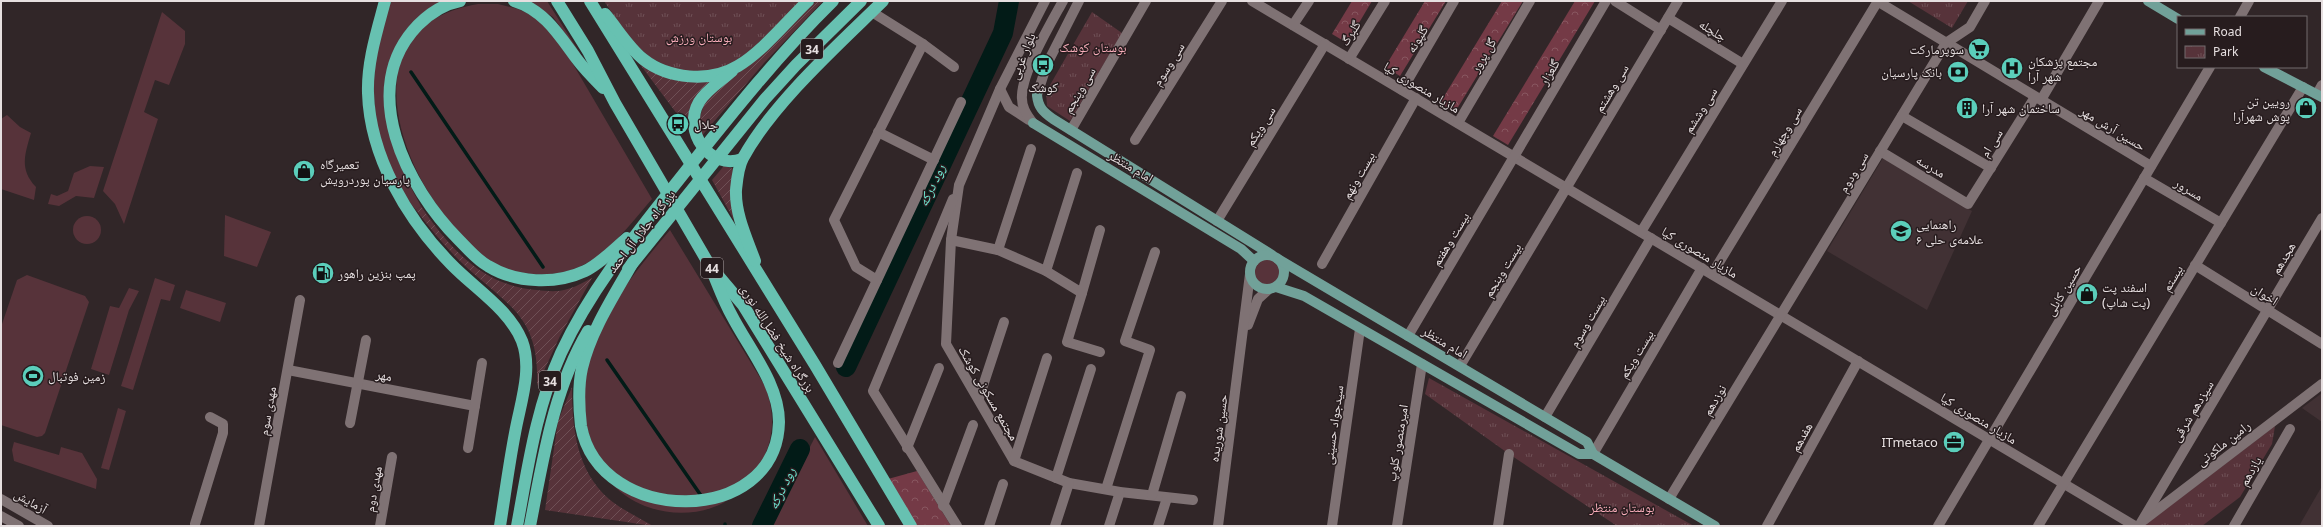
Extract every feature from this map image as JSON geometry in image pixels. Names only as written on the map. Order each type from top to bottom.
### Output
[{"type":"highway","points":[[385,1],[371,54],[368,92],[371,122],[386,169],[414,219],[450,263],[512,321],[522,342],[526,358],[524,390],[500,526]]},
{"type":"highway","points":[[460,1],[438,10],[423,20],[412,31],[397,57],[392,83],[390,104],[393,128],[402,158],[431,209],[480,261],[498,272],[519,278],[536,280],[561,278],[585,271],[646,221]]},
{"type":"highway","points":[[514,1],[538,14],[554,26],[577,60],[615,103]]},
{"type":"highway","name":"بزرگراه شیخ فضل‌الله نوری","points":[[557,1],[588,51],[615,103],[710,266],[744,305],[879,526]]},
{"type":"highway","name":"بزرگراه شیخ فضل‌الله نوری","points":[[590,1],[815,365],[911,526]]},
{"type":"highway","points":[[595,1],[637,53],[661,70],[681,75],[701,76],[738,66]]},
{"type":"highway","points":[[742,159],[728,162],[714,158],[704,150],[697,138],[694,123],[699,102],[706,93],[738,66],[808,1]]},
{"type":"highway","name":"بزرگراه جلال آل احمد","points":[[517,526],[534,435],[551,379],[561,353],[581,316],[624,251],[646,221],[754,86],[786,48],[833,1]]},
{"type":"highway","name":"بزرگراه جلال آل احمد","points":[[530,526],[547,438],[563,384],[584,338],[611,292],[633,262],[765,99],[796,65],[861,1]]},
{"type":"highway","points":[[764,284],[737,204],[738,175],[742,159],[755,139],[792,92],[883,1]]},
{"type":"highway","points":[[618,495],[599,475],[589,457],[579,412],[580,389],[582,369],[594,335],[633,262]]},
{"type":"highway","points":[[710,266],[731,315],[767,379],[777,402],[779,422],[777,440],[771,458],[762,476],[747,492],[724,507]]},
{"type":"main road","points":[[2148,1],[2177,18]]},
{"type":"main road","points":[[2266,68],[2303,87],[2320,92]]},
{"type":"main road","name":"امام منتظر","points":[[1037,95],[1038,104],[1043,112],[1275,257],[1587,442],[1593,454]]},
{"type":"main road","name":"امام منتظر","points":[[1033,122],[1241,249],[1254,261]]},
{"type":"main road","points":[[1259,257],[1275,257],[1283,264],[1284,277],[1272,288],[1256,286],[1250,274],[1254,261],[1259,257]]},
{"type":"main road","name":"امام منتظر","points":[[1272,288],[1304,296],[1579,454],[1593,454],[1715,526]]},
{"type":"street","name":"مجتمع مسکونی کوشک","points":[[1046,1],[1000,89],[959,185],[951,240],[946,344],[979,398],[1014,461],[1069,483],[1120,492],[1193,500]]},
{"type":"street","name":"بلوار غربی","points":[[1033,122],[1025,113],[1023,107],[1022,95],[1024,86],[1037,51],[1063,1]]},
{"type":"street","name":"بلوار غربی","points":[[1037,95],[1047,64],[1079,1]]},
{"type":"street","name":"سی وپنجم","points":[[1071,130],[1146,1]]},
{"type":"street","name":"سی وسوم","points":[[1135,140],[1222,1]]},
{"type":"street","name":"مازیار منصوری کیا","points":[[1252,1],[2064,483],[2138,525]]},
{"type":"street","points":[[1293,25],[1309,1]]},
{"type":"street","name":"گلبرگ","points":[[1349,59],[1385,1]]},
{"type":"street","name":"گلپونه","points":[[1402,90],[1454,1]]},
{"type":"street","name":"گل پرور","points":[[1458,123],[1530,1]]},
{"type":"street","name":"گلعزار","points":[[1514,156],[1606,1]]},
{"type":"street","points":[[1615,1],[1661,30]]},
{"type":"street","name":"سی وهشتم","points":[[1566,188],[1678,1]]},
{"type":"street","name":"سی وششم","points":[[1641,232],[1782,1]]},
{"type":"street","name":"حسین آرش مهر","points":[[1878,1],[2151,166]]},
{"type":"street","name":"سی وچهارم","points":[[1712,274],[1878,1]]},
{"type":"street","points":[[1946,43],[1970,27],[1985,1]]},
{"type":"street","name":"سی ام","points":[[1968,204],[2038,98],[2099,1]]},
{"type":"street","points":[[2241,16],[2249,1]]},
{"type":"street","points":[[872,12],[923,44],[954,67]]},
{"type":"street","name":"چلچله","points":[[1668,18],[1743,64]]},
{"type":"street","name":"سی ودوم","points":[[1781,315],[1946,43]]},
{"type":"street","points":[[877,280],[856,267],[834,220],[923,44]]},
{"type":"street","name":"سی ویکم","points":[[1217,221],[1325,44]]},
{"type":"street","name":"حسین کابلی","points":[[1938,526],[2209,68]]},
{"type":"street","name":"بیستم","points":[[2038,526],[2303,87]]},
{"type":"street","name":"امام منتظر","points":[[1000,89],[1004,101],[1009,107],[1033,122]]},
{"type":"street","name":"بیست ونهم","points":[[1322,264],[1416,98]]},
{"type":"street","points":[[838,363],[961,102]]},
{"type":"street","points":[[1902,116],[1991,168]]},
{"type":"street","points":[[878,132],[934,160]]},
{"type":"street","points":[[998,250],[1031,149]]},
{"type":"street","name":"مدرسه","points":[[1880,151],[1968,204]]},
{"type":"street","name":"بیست وهفتم","points":[[1408,336],[1514,156]]},
{"type":"street","points":[[1046,271],[1077,173]]},
{"type":"street","name":"مسرور","points":[[2144,178],[2221,223]]},
{"type":"street","points":[[957,526],[943,506],[873,391],[959,185]]},
{"type":"street","name":"بیست وپنجم","points":[[1460,366],[1566,188]]},
{"type":"street","name":"هجدهم","points":[[2267,310],[2322,218]]},
{"type":"street","points":[[1100,230],[1067,342],[1100,352]]},
{"type":"street","name":"بیست وسوم","points":[[1545,417],[1651,238]]},
{"type":"street","points":[[951,240],[998,250],[1046,271],[1082,294]]},
{"type":"street","points":[[1106,489],[1150,350],[1125,341],[1155,252]]},
{"type":"street","name":"اخوان","points":[[2195,265],[2322,344]]},
{"type":"street","name":"بیست ویکم","points":[[1593,454],[1702,268]]},
{"type":"street","name":"حسین شوریده","points":[[1218,526],[1244,334],[1250,274]]},
{"type":"street","name":"حسین شوریده","points":[[1244,334],[1258,299],[1272,288]]},
{"type":"street","name":"مهدی سوم","points":[[259,526],[300,300]]},
{"type":"street","name":"سیزدهم شرقی","points":[[2138,525],[2267,310]]},
{"type":"street","name":"نوزدهم","points":[[1669,499],[1781,315]]},
{"type":"street","points":[[979,398],[1004,322]]},
{"type":"street","name":"سیدجواد حسینی","points":[[1332,526],[1360,329]]},
{"type":"street","points":[[350,423],[366,340]]},
{"type":"street","points":[[1014,461],[1047,358]]},
{"type":"street","name":"هفدهم","points":[[1768,526],[1858,361]]},
{"type":"street","points":[[468,448],[482,363]]},
{"type":"street","name":"امیرمنصور کلوپ","points":[[1397,526],[1422,364]]},
{"type":"street","points":[[907,448],[939,368]]},
{"type":"street","points":[[1056,478],[1091,369]]},
{"type":"street","name":"مهر","points":[[288,370],[475,406]]},
{"type":"street","name":"رامین ملکوتی","points":[[2138,525],[2322,384]]},
{"type":"street","points":[[1152,495],[1181,396]]},
{"type":"street","points":[[195,524],[223,433],[223,424],[210,417]]},
{"type":"street","points":[[943,506],[973,425]]},
{"type":"street","name":"یازدهم","points":[[2234,526],[2290,429]]},
{"type":"street","points":[[1498,526],[1509,454]]},
{"type":"street","name":"مهدی دوم","points":[[380,526],[392,457]]},
{"type":"street","points":[[1055,526],[1069,483]]},
{"type":"street","points":[[989,526],[1003,484]]},
{"type":"street","points":[[1109,526],[1120,492]]},
{"type":"street","points":[[1158,526],[1167,498]]},
{"type":"street","name":"آزمایش","points":[[1,499],[48,526]]},
{"type":"street","points":[[1,516],[19,526]]},
{"type":"shaded area","name":"راهنمایی علامه‌ی حلی ۶","points":[[1883,158],[1972,211],[1927,310],[1827,251]]},
{"type":"shaded area","points":[[2322,393],[2322,422],[2302,408]]},
{"type":"shaded area","points":[[2322,486],[2322,526],[2299,526]]},
{"type":"green space","points":[[389,1],[443,1],[411,24],[401,37],[394,51],[389,67],[386,100],[390,133],[399,163],[421,206],[416,210],[397,181],[389,165],[383,148],[376,113],[374,96],[375,69]]},
{"type":"green space","points":[[528,1],[547,1],[583,58],[553,17]]},
{"type":"green space","name":"بوستان ورزش","points":[[604,1],[802,1],[750,51],[736,61],[713,71],[677,71],[651,58],[631,41]]},
{"type":"green space","points":[[816,1],[823,1],[764,63],[700,138],[697,126],[706,98],[786,31]]},
{"type":"green space","points":[[1352,1],[1372,1],[1347,43],[1332,34]]},
{"type":"green space","points":[[1425,1],[1446,1],[1400,76],[1385,67]]},
{"type":"green space","points":[[1502,1],[1523,1],[1455,112],[1440,103]]},
{"type":"green space","points":[[1575,1],[1595,1],[1508,145],[1493,136]]},
{"type":"green space","points":[[1908,1],[1968,1],[1952,28]]},
{"type":"green space","points":[[478,4],[498,4],[518,9],[538,18],[563,47],[652,199],[606,250],[584,265],[571,270],[554,274],[526,274],[508,270],[488,260],[457,230],[435,202],[416,170],[403,135],[397,100],[399,67],[412,39],[438,17]]},
{"type":"green space","points":[[162,12],[185,31],[185,44],[169,85],[155,80],[144,112],[158,119],[124,224],[115,204],[103,191]]},
{"type":"green space","name":"بوستان کوشک","points":[[1092,12],[1122,33],[1070,121],[1047,106],[1046,92]]},
{"type":"green space","points":[[633,55],[670,76],[679,79],[700,82],[711,80],[690,121],[689,130]]},
{"type":"green space","points":[[7,115],[20,127],[31,133],[25,155],[25,168],[27,174],[36,187],[34,200],[1,189],[1,119]]},
{"type":"green space","points":[[90,166],[104,167],[94,198],[76,196],[59,206],[48,204],[51,194],[57,196],[68,191],[74,173]]},
{"type":"green space","points":[[724,166],[734,169],[731,192],[733,207],[739,229],[712,180]]},
{"type":"green space","points":[[421,206],[432,222],[456,250],[484,273],[500,281],[518,287],[537,290],[561,291],[579,285],[592,278],[560,336],[537,386],[533,342],[518,314],[462,263],[444,244],[416,210]]},
{"type":"green space","points":[[225,215],[271,232],[257,267],[224,256]]},
{"type":"green space","points":[[87,216],[93,217],[97,220],[100,224],[100,236],[97,240],[93,243],[87,244],[81,243],[77,240],[74,236],[73,230],[74,224],[77,220],[81,217]]},
{"type":"green space","points":[[670,230],[765,386],[769,397],[772,420],[769,443],[765,454],[753,474],[736,494],[723,503],[689,513],[654,509],[637,502],[622,493],[609,481],[597,461],[585,422],[583,408],[584,387],[589,360],[603,324],[623,290]]},
{"type":"green space","points":[[1268,258],[1278,262],[1282,272],[1278,282],[1268,286],[1258,282],[1254,272],[1258,262]]},
{"type":"green space","name":"زمین فوتبال","points":[[27,275],[85,296],[89,302],[45,433],[42,436],[37,437],[1,425],[1,327],[17,280]]},
{"type":"green space","points":[[155,278],[175,285],[170,301],[161,299],[133,390],[121,386]]},
{"type":"green space","points":[[129,288],[139,291],[129,310],[109,375],[91,369],[110,306],[119,308]]},
{"type":"green space","points":[[186,290],[226,303],[220,322],[180,308]]},
{"type":"green space","name":"بوستان منتظر","points":[[1429,378],[1694,526],[1617,526],[1509,454],[1425,394]]},
{"type":"green space","points":[[572,387],[575,432],[578,447],[589,475],[598,488],[614,503],[653,526],[545,510],[558,421]]},
{"type":"green space","points":[[118,408],[126,411],[109,470],[101,468]]},
{"type":"green space","points":[[2275,426],[2272,444],[2240,497],[2202,526],[2145,525]]},
{"type":"green space","points":[[815,437],[868,526],[770,526]]},
{"type":"green space","points":[[14,442],[59,455],[61,447],[82,453],[97,479],[96,489],[14,461],[12,450]]},
{"type":"green space","points":[[917,471],[951,526],[917,526],[888,479]]},
{"type":"waterway","name":"رود درکه","points":[[846,367],[1003,33],[1009,1]]},
{"type":"waterway","points":[[411,72],[543,267]]},
{"type":"waterway","points":[[607,360],[702,497]]},
{"type":"waterway","name":"رود درکه","points":[[762,526],[800,449]]},
{"type":"place","name":"سوپرماركت","points":[[1979,49]]},
{"type":"place","name":"کوشک","points":[[1043,65]]},
{"type":"place","name":"مجتمع پزشکان شهر آرا","points":[[2012,68]]},
{"type":"place","name":"بانک پارسیان","points":[[1958,72]]},
{"type":"place","name":"ساختمان شهر آرا","points":[[1967,108]]},
{"type":"place","name":"رویین تن پوش شهرآرا","points":[[2306,108]]},
{"type":"place","name":"جلال","points":[[678,124]]},
{"type":"place","name":"تعمیرگاه پارسیان پوردرویش","points":[[304,171]]},
{"type":"place","name":"راهنمایی علامه‌ی حلی ۶","points":[[1901,231]]},
{"type":"place","name":"پمپ بنزین راهور","points":[[323,273]]},
{"type":"place","name":"اسفند پت (پت شاپ)","points":[[2087,294]]},
{"type":"place","name":"زمین فوتبال","points":[[33,376]]},
{"type":"place","name":"ITmetaco","points":[[1954,442]]}]
